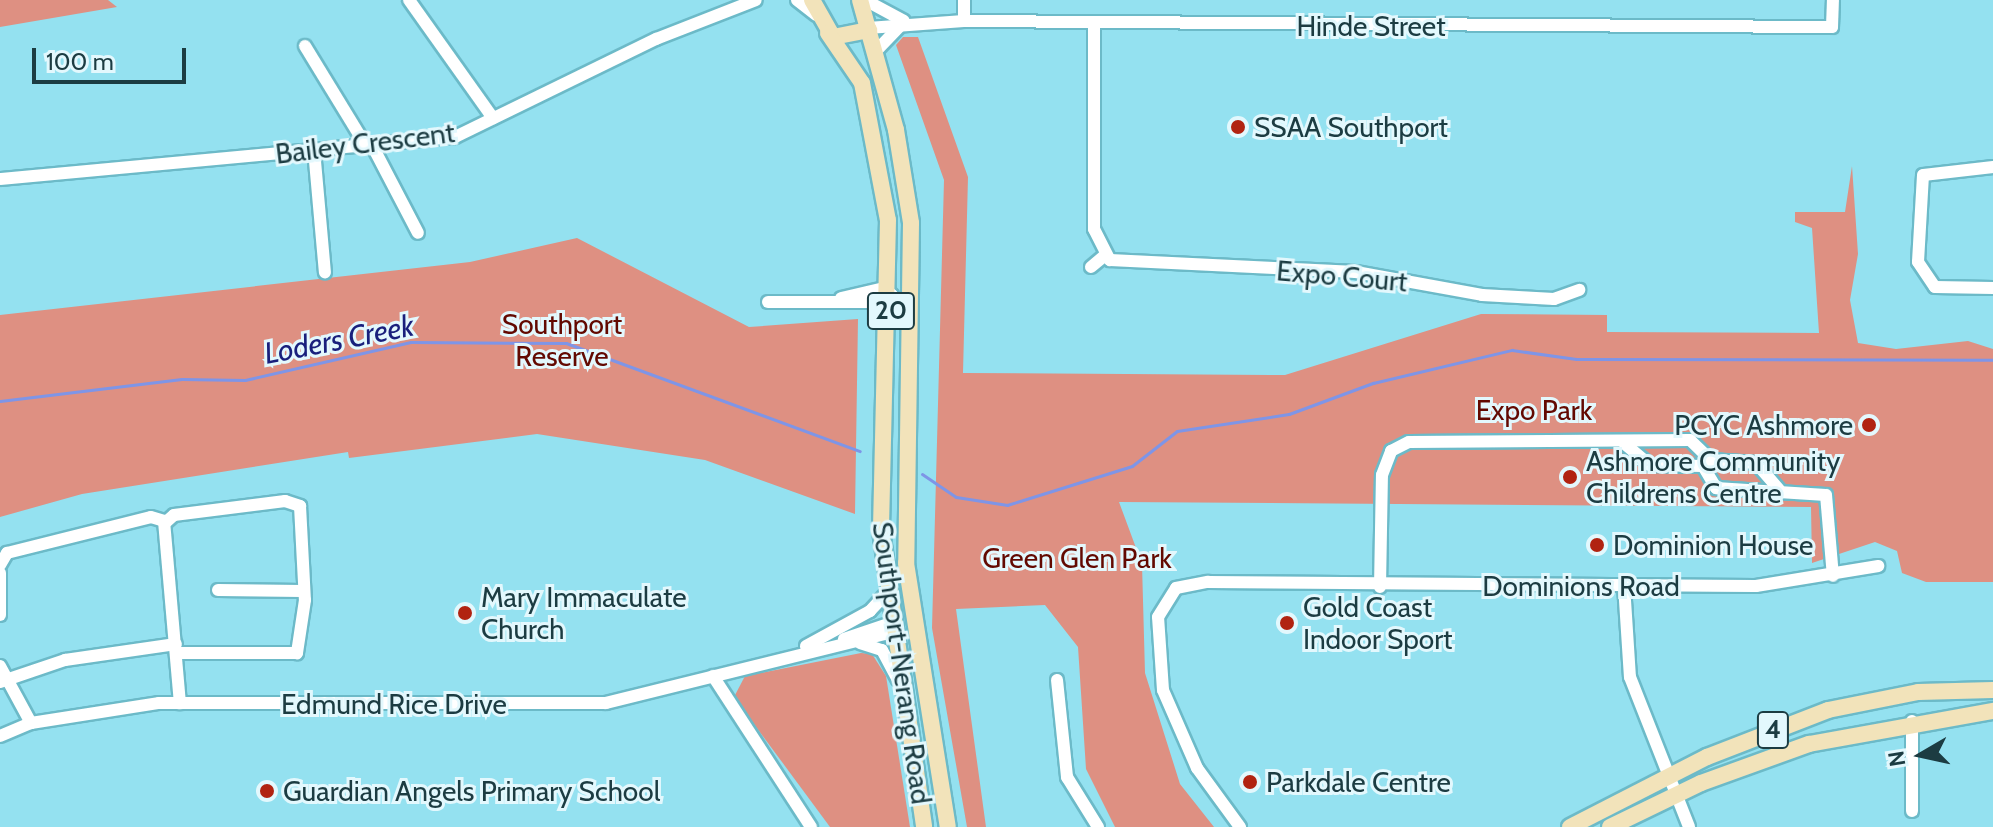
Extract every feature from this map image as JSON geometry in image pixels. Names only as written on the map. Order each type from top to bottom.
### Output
[{"type":"main road","name":"20","points":[[812,0],[825,27]]},
{"type":"main road","name":"20","points":[[863,0],[868,29]]},
{"type":"main road","points":[[825,27],[847,39],[868,29]]},
{"type":"main road","name":"Southport-Nerang Road","points":[[825,27],[862,83],[882,176],[892,295],[881,531],[892,628],[924,827]]},
{"type":"main road","name":"Southport-Nerang Road","points":[[868,29],[906,180],[915,296],[904,517],[913,623],[948,827]]},
{"type":"main road","points":[[892,295],[915,296]]},
{"type":"main road","points":[[892,628],[913,623]]},
{"type":"main road","name":"4","points":[[1570,827],[1669,775],[1859,701],[1987,691]]},
{"type":"main road","name":"4","points":[[1610,827],[1677,794],[1809,744],[1912,721],[1993,711]]},
{"type":"street","points":[[409,0],[493,118]]},
{"type":"street","name":"Bailey Crescent","points":[[0,179],[455,137],[656,39],[754,1],[766,0]]},
{"type":"street","points":[[797,0],[825,27]]},
{"type":"street","name":"Hinde Street","points":[[863,0],[910,22]]},
{"type":"street","points":[[964,0],[964,21]]},
{"type":"street","name":"Hinde Street","points":[[868,29],[910,22],[964,21],[1094,25],[1832,27],[1833,0]]},
{"type":"street","points":[[874,53],[883,37],[910,22]]},
{"type":"street","points":[[1091,267],[1104,256],[1094,229],[1094,25]]},
{"type":"street","points":[[305,46],[369,145],[418,233]]},
{"type":"street","points":[[314,150],[325,273]]},
{"type":"street","points":[[1993,167],[1923,175],[1918,262],[1935,287],[1993,288]]},
{"type":"street","name":"Expo Court","points":[[1104,256],[1125,264],[1356,272],[1482,295],[1554,299],[1579,290]]},
{"type":"street","points":[[768,302],[841,298],[884,288],[892,295]]},
{"type":"street","points":[[841,298],[864,302],[892,295]]},
{"type":"street","points":[[864,302],[890,343]]},
{"type":"street","points":[[1380,587],[1382,475],[1391,451],[1409,442],[1625,444],[1690,440],[1707,463],[1716,488],[1779,489],[1826,495],[1833,576]]},
{"type":"street","points":[[1625,444],[1650,465],[1756,463],[1779,489]]},
{"type":"street","points":[[0,565],[7,553],[136,521],[165,523],[174,515],[285,501],[300,506],[302,591],[297,653],[272,658],[176,648],[65,660],[4,681]]},
{"type":"street","points":[[165,523],[180,703]]},
{"type":"street","name":"Dominions Road","points":[[1240,827],[1197,768],[1163,690],[1158,617],[1167,597],[1187,584],[1756,586],[1833,576],[1878,566]]},
{"type":"street","points":[[0,573],[0,615]]},
{"type":"street","points":[[1624,585],[1627,664],[1689,827]]},
{"type":"street","points":[[218,590],[302,591]]},
{"type":"street","name":"Edmund Rice Drive","points":[[786,657],[870,611],[887,593]]},
{"type":"street","name":"Edmund Rice Drive","points":[[0,736],[31,723],[115,706],[180,703],[606,703],[892,628]]},
{"type":"street","points":[[842,642],[882,650],[902,691]]},
{"type":"street","points":[[0,666],[4,681],[31,723]]},
{"type":"street","points":[[713,676],[811,827]]},
{"type":"street","points":[[1057,680],[1067,777],[1098,827]]},
{"type":"street","points":[[1912,721],[1912,811]]},
{"type":"green space","points":[[0,0],[108,0],[117,7],[0,27]]},
{"type":"green space","name":"Expo Park","points":[[903,37],[918,37],[968,177],[963,373],[1285,375],[1481,314],[1607,315],[1607,332],[1819,333],[1812,228],[1795,222],[1795,212],[1845,212],[1852,166],[1858,254],[1850,300],[1858,343],[1896,349],[1968,341],[1993,349],[1993,582],[1926,582],[1902,573],[1897,551],[1875,542],[1812,563],[1811,507],[1119,502],[1142,564],[1145,673],[1180,784],[1214,827],[1115,827],[1086,769],[1078,647],[1045,605],[956,609],[986,827],[967,827],[932,628],[944,180],[896,45]]},
{"type":"green space","name":"Southport Reserve","points":[[577,238],[749,327],[858,319],[855,514],[705,460],[537,434],[349,458],[348,452],[82,494],[0,517],[0,315],[470,262]]},
{"type":"green space","points":[[861,653],[872,654],[886,676],[910,827],[830,827],[734,697],[745,676]]},
{"type":"waterway","name":"Loders Creek","points":[[0,401],[182,379],[245,380],[411,342],[566,343],[860,451]]},
{"type":"waterway","points":[[922,474],[956,497],[1007,505],[1132,466],[1177,431],[1289,414],[1373,383],[1512,350],[1576,359],[1993,360]]},
{"type":"place","name":"SSAA Southport","points":[[1238,127]]},
{"type":"place","name":"PCYC Ashmore","points":[[1869,425]]},
{"type":"place","name":"Ashmore Community Childrens Centre","points":[[1570,477]]},
{"type":"place","name":"Dominion House","points":[[1597,545]]},
{"type":"place","name":"Mary Immaculate Church","points":[[465,613]]},
{"type":"place","name":"Gold Coast Indoor Sport","points":[[1287,623]]},
{"type":"place","name":"Parkdale Centre","points":[[1250,782]]},
{"type":"place","name":"Guardian Angels Primary School","points":[[267,791]]},
{"type":"park label","name":"Green Glen Park","points":[[1077,558]]}]
